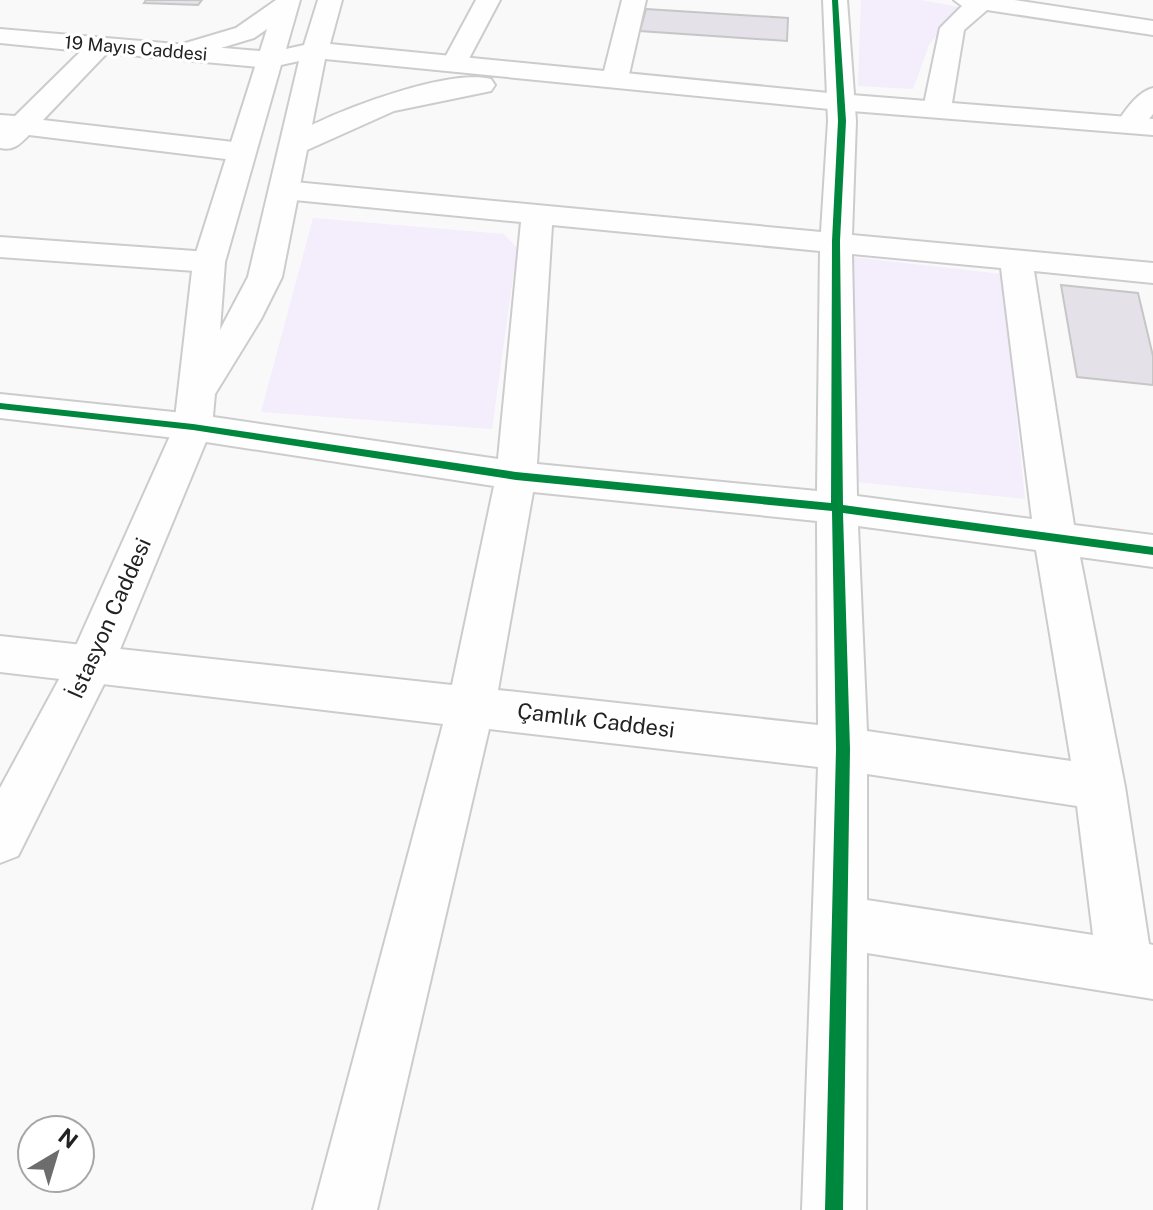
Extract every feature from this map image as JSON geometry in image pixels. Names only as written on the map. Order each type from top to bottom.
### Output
[{"type":"street","name":"İstasyon Caddesi","points":[[0,839],[91,664],[196,408],[265,277],[313,59],[330,0]]},
{"type":"street","points":[[455,63],[488,0]]},
{"type":"street","points":[[615,79],[634,0]]},
{"type":"street","points":[[834,1210],[843,749],[837,508],[836,241],[840,111],[835,0]]},
{"type":"street","points":[[937,109],[952,28],[977,1],[1153,28]]},
{"type":"street","name":"İstasyon Caddesi","points":[[196,408],[209,262],[288,2]]},
{"type":"street","points":[[181,52],[245,33],[288,2]]},
{"type":"street","name":"19 Mayıs Caddesi","points":[[0,36],[271,60],[313,59]]},
{"type":"street","points":[[0,148],[11,124],[100,46]]},
{"type":"street","points":[[313,59],[455,63],[615,79],[840,111],[937,109],[1142,126],[1153,96]]},
{"type":"street","points":[[313,59],[482,85],[840,111],[1153,144]]},
{"type":"street","points":[[294,145],[350,115],[389,101],[482,85]]},
{"type":"street","points":[[11,124],[242,152]]},
{"type":"street","points":[[284,190],[1153,273]]},
{"type":"street","points":[[345,1210],[471,706],[516,476],[537,212]]},
{"type":"street","points":[[0,247],[209,262]]},
{"type":"street","points":[[841,922],[1139,970],[1100,787],[1055,537],[1016,258]]},
{"type":"street","points":[[0,406],[196,408],[516,476],[837,508],[1153,551]]},
{"type":"street","name":"Çamlık Caddesi","points":[[0,654],[843,749],[1100,787]]},
{"type":"shaded area","points":[[861,0],[921,0],[959,7],[929,45],[913,89],[858,86]]},
{"type":"shaded area","points":[[313,218],[504,234],[517,248],[492,429],[261,412]]},
{"type":"shaded area","points":[[852,257],[1002,274],[1025,499],[857,482]]},
{"type":"building","points":[[146,0],[202,0],[198,5],[144,3]]},
{"type":"building","points":[[646,9],[788,18],[787,41],[640,31]]},
{"type":"building","points":[[1061,285],[1138,293],[1153,356],[1153,385],[1077,377]]},
{"type":"cycle path","points":[[834,1210],[843,749],[837,508],[836,241],[842,121],[835,0]]},
{"type":"cycle path","points":[[0,406],[193,427],[516,476],[837,508],[1153,551]]}]
